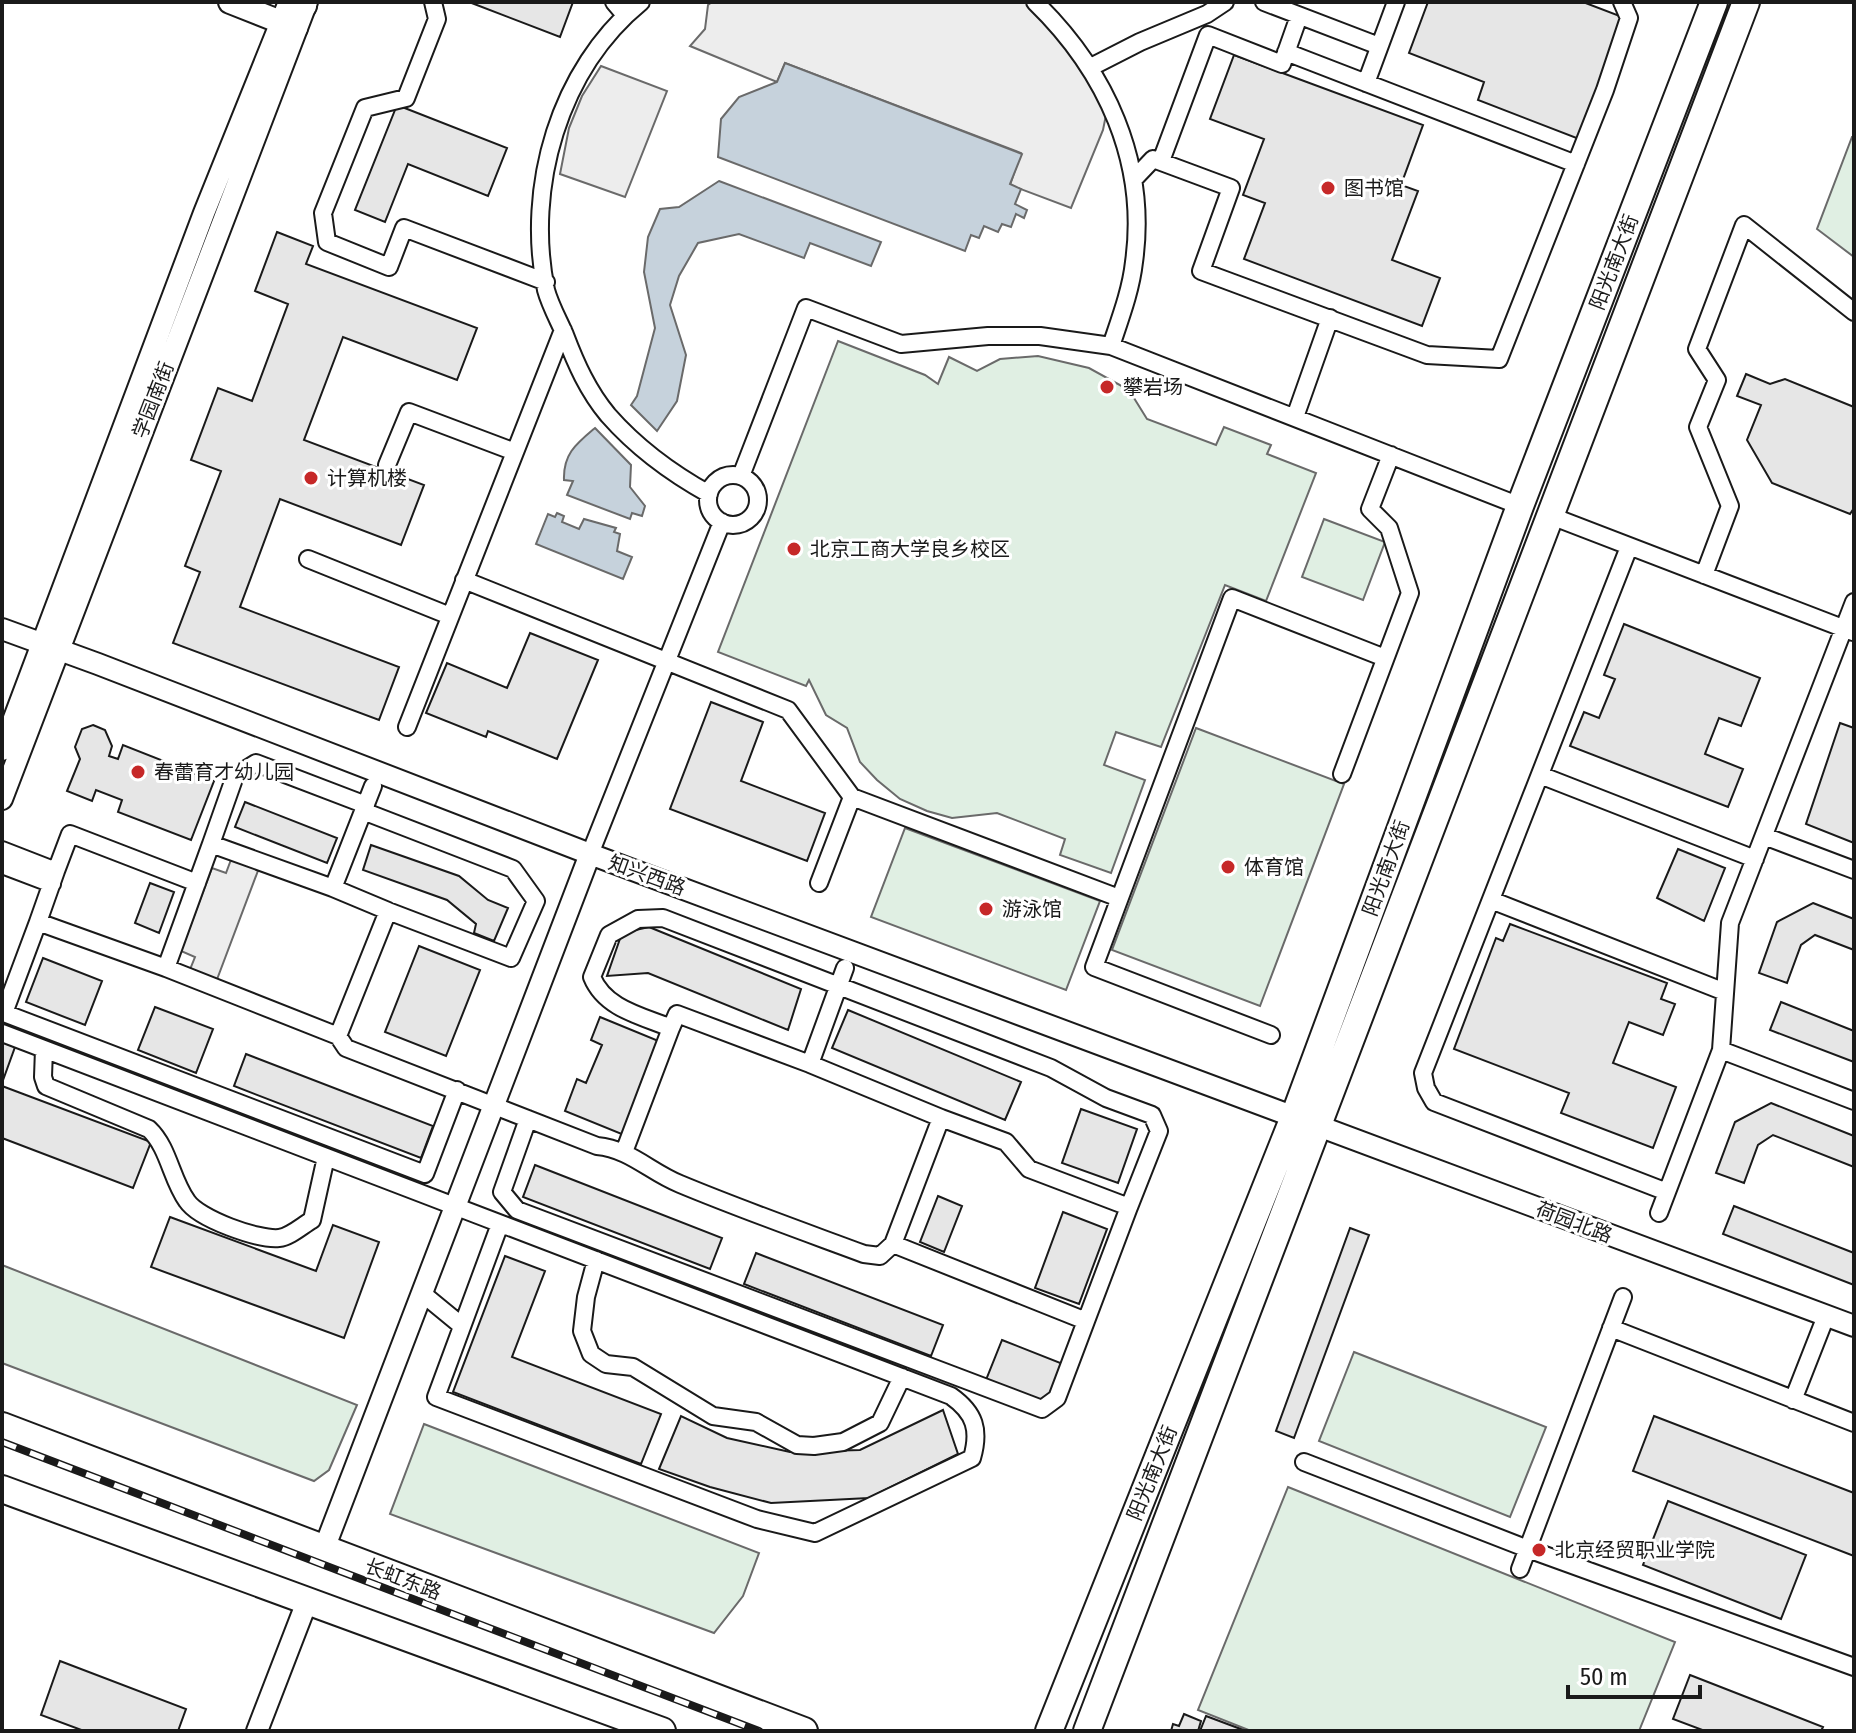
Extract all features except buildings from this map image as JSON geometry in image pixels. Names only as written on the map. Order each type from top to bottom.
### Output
[{"type":"main road","points":[[230,2],[296,10]]},
{"type":"main road","name":"阳光南大街","points":[[1087,1731],[1306,1121],[1520,506],[1714,2]]},
{"type":"main road","name":"阳光南大街","points":[[1049,1731],[1306,1121],[1551,516],[1746,2]]},
{"type":"main road","name":"长虹东路","points":[[2,1426],[804,1731]]},
{"type":"main road","points":[[2,1489],[662,1731]]},
{"type":"street","points":[[433,2],[437,19],[406,98],[365,108],[323,213],[327,242],[389,267],[404,228],[546,282]]},
{"type":"street","points":[[641,2],[620,8],[563,107],[548,155],[540,211],[546,290],[581,376],[608,414],[640,448],[673,474],[709,494]]},
{"type":"street","points":[[1035,2],[1063,29],[1091,67],[1109,100],[1133,180],[1137,227],[1134,265],[1111,346]]},
{"type":"street","points":[[1091,67],[1207,14],[1225,2]]},
{"type":"street","points":[[1264,2],[1379,46]]},
{"type":"street","points":[[1366,83],[1396,2]]},
{"type":"street","points":[[1133,180],[1153,159],[1231,188],[1201,271],[1427,355],[1499,359],[1605,90],[1629,18],[1622,2]]},
{"type":"street","name":"学园南街","points":[[2,799],[50,647],[204,213],[296,10]]},
{"type":"street","points":[[1161,161],[1208,35],[1282,64],[1299,16]]},
{"type":"street","points":[[1286,52],[1576,164]]},
{"type":"street","points":[[1704,575],[1730,506],[1698,427],[1717,380],[1697,349],[1744,225],[1854,312]]},
{"type":"street","points":[[741,476],[806,308],[901,344],[988,336],[1040,336],[1111,346],[1520,506]]},
{"type":"street","points":[[1295,417],[1330,318]]},
{"type":"street","points":[[407,727],[563,330]]},
{"type":"street","points":[[387,465],[409,412],[515,452]]},
{"type":"street","points":[[1342,774],[1410,593],[1389,528],[1370,509],[1391,455]]},
{"type":"street","points":[[725,476],[741,476],[755,485],[759,501],[757,510],[746,522],[730,525],[710,510],[709,494],[718,480],[725,476]]},
{"type":"street","points":[[1551,516],[1849,630]]},
{"type":"street","points":[[324,1549],[590,854],[722,522]]},
{"type":"street","points":[[1629,547],[1423,1073],[1426,1088],[1434,1102],[1667,1192]]},
{"type":"street","points":[[308,559],[450,616]]},
{"type":"street","points":[[464,580],[788,710],[852,797],[1119,898]]},
{"type":"street","points":[[1271,1035],[1094,967],[1232,598],[1385,658]]},
{"type":"street","points":[[1659,1213],[1721,1050],[1730,923],[1849,630],[1854,602]]},
{"type":"street","name":"知兴西路","points":[[2,629],[590,854],[1306,1121]]},
{"type":"street","name":"学园南街","points":[[2,750],[50,647]]},
{"type":"street","points":[[166,968],[235,776],[256,763],[513,869],[536,901],[511,958],[211,844]]},
{"type":"street","points":[[1540,775],[1755,859]]},
{"type":"street","points":[[333,888],[373,786]]},
{"type":"street","points":[[819,883],[852,797]]},
{"type":"street","points":[[197,883],[70,834],[4,1013],[425,1174],[457,1090]]},
{"type":"street","points":[[1764,836],[1854,870]]},
{"type":"street","points":[[2,850],[54,877]]},
{"type":"street","points":[[2,865],[54,877]]},
{"type":"street","points":[[1491,900],[1725,992]]},
{"type":"street","points":[[338,1036],[388,911]]},
{"type":"street","points":[[528,1119],[502,1192],[517,1210],[1042,1409],[1057,1398],[1159,1131],[1152,1115],[1106,1098],[1051,1068],[663,918],[638,919],[609,935],[592,977],[598,991],[612,1004],[671,1028]]},
{"type":"street","points":[[38,922],[166,968],[338,1036],[346,1048],[597,1146],[624,1152],[675,1182],[864,1254],[880,1256],[893,1244],[941,1118]]},
{"type":"street","points":[[810,1064],[845,968]]},
{"type":"street","points":[[624,1152],[677,1014],[1006,1142],[1029,1169],[1129,1207]]},
{"type":"street","points":[[2,1033],[951,1396],[965,1406],[973,1419],[978,1440],[972,1458],[815,1533],[757,1519],[436,1397],[500,1224]]},
{"type":"street","points":[[44,1049],[43,1077],[46,1086],[149,1129],[158,1138],[186,1200],[197,1212],[255,1236],[282,1238],[312,1220],[326,1157]]},
{"type":"street","points":[[1721,1050],[1854,1101]]},
{"type":"street","name":"荷园北路","points":[[1306,1121],[1854,1326]]},
{"type":"street","points":[[893,1244],[1086,1321]]},
{"type":"street","points":[[596,1260],[586,1297],[582,1331],[591,1354],[606,1364],[633,1367],[713,1416],[756,1422],[797,1445],[843,1442],[880,1423],[902,1377]]},
{"type":"street","points":[[423,1294],[462,1326]]},
{"type":"street","points":[[1520,1569],[1623,1297]]},
{"type":"street","points":[[1793,1400],[1826,1316]]},
{"type":"street","points":[[1611,1328],[1854,1423]]},
{"type":"street","points":[[1304,1462],[1528,1549],[1854,1667]]},
{"type":"street","points":[[257,1731],[308,1599]]},
{"type":"green space","points":[[1854,137],[1854,257],[1817,229]]},
{"type":"green space","points":[[838,341],[925,375],[938,384],[949,357],[977,371],[1000,359],[1038,356],[1089,368],[1129,390],[1147,419],[1216,445],[1224,427],[1271,445],[1267,454],[1316,473],[1266,601],[1225,585],[1161,747],[1116,732],[1104,765],[1145,780],[1111,873],[1060,855],[1065,839],[997,813],[952,818],[900,799],[860,762],[847,728],[826,715],[809,680],[806,686],[718,652]]},
{"type":"green space","points":[[1324,519],[1385,542],[1363,600],[1302,577]]},
{"type":"green space","name":"体育馆","points":[[1196,728],[1344,784],[1260,1006],[1112,950]]},
{"type":"green space","name":"游泳馆","points":[[905,828],[1100,901],[1066,990],[871,917]]},
{"type":"green space","points":[[2,1265],[357,1405],[329,1470],[314,1481],[2,1363]]},
{"type":"green space","points":[[1354,1352],[1546,1427],[1510,1517],[1319,1441]]},
{"type":"green space","points":[[424,1424],[759,1553],[743,1596],[714,1633],[390,1514]]},
{"type":"green space","points":[[1288,1487],[1675,1642],[1639,1731],[1251,1731],[1198,1710]]},
{"type":"shaded area","points":[[712,2],[1035,2],[1109,100],[1103,130],[1071,208],[1010,185],[1021,153],[785,63],[777,82],[690,46],[705,29],[708,5]]},
{"type":"shaded area","points":[[785,63],[1022,154],[1010,184],[1021,189],[1015,204],[1027,210],[1024,218],[1016,214],[1011,227],[1002,224],[998,232],[984,226],[979,238],[971,235],[965,251],[718,157],[721,119],[739,97],[777,82]]},
{"type":"shaded area","points":[[601,66],[667,91],[625,197],[560,174],[569,128],[582,96]]},
{"type":"shaded area","points":[[719,181],[881,242],[871,266],[810,243],[804,258],[739,234],[698,243],[679,276],[670,305],[686,355],[677,401],[657,431],[631,405],[637,396],[655,328],[644,272],[648,237],[660,209],[679,207]]},
{"type":"shaded area","points":[[595,428],[631,465],[630,487],[645,506],[642,516],[632,513],[630,519],[567,495],[573,481],[564,480],[568,456]]},
{"type":"shaded area","points":[[557,513],[564,516],[562,522],[579,529],[584,519],[616,528],[614,532],[620,534],[617,551],[632,557],[623,579],[536,544],[548,514],[555,517]]},
{"type":"shaded area","points":[[232,857],[259,868],[216,982],[189,972],[195,957],[181,951],[212,868],[226,873]]},
{"type":"railway","points":[[2,1442],[759,1731]]},
{"type":"place","name":"图书馆","points":[[1328,188]]},
{"type":"place","name":"攀岩场","points":[[1107,387]]},
{"type":"place","name":"计算机楼","points":[[311,478]]},
{"type":"place","name":"北京工商大学良乡校区","points":[[794,549]]},
{"type":"place","name":"春蕾育才幼儿园","points":[[138,772]]},
{"type":"place","name":"体育馆","points":[[1228,867]]},
{"type":"place","name":"游泳馆","points":[[986,909]]},
{"type":"place","name":"北京经贸职业学院","points":[[1539,1550]]}]
